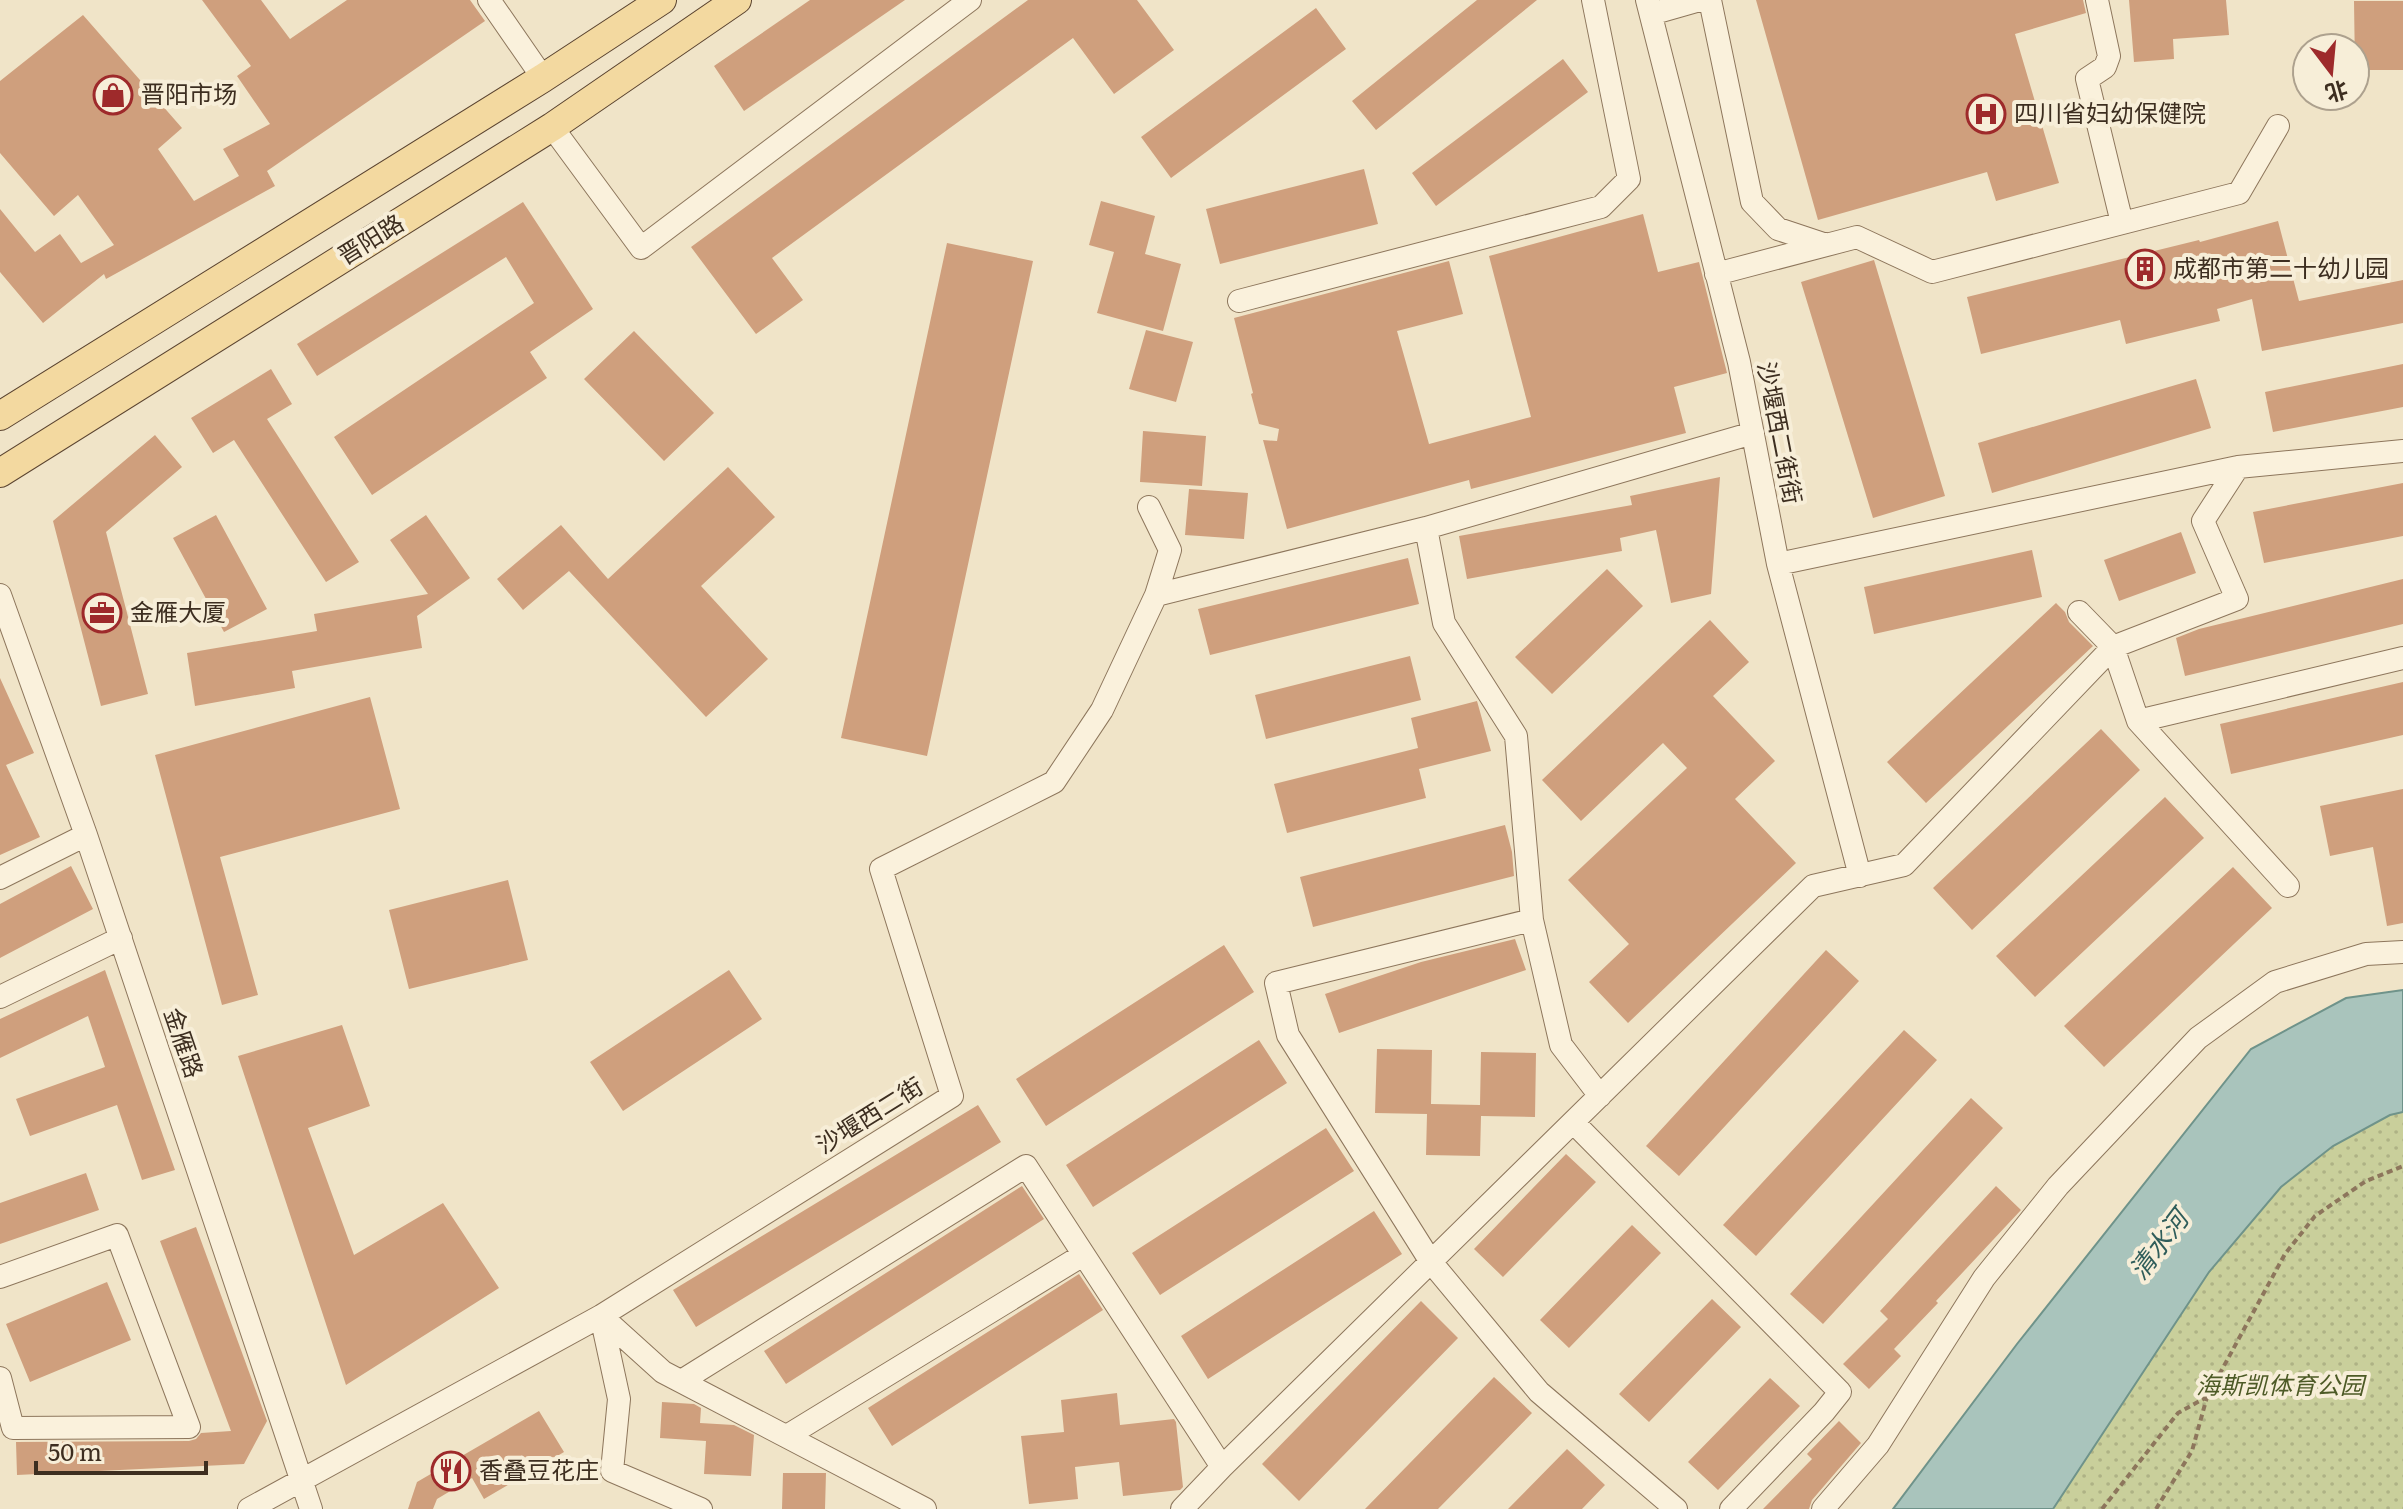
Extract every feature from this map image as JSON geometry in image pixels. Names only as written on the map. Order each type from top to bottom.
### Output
[{"type":"main road","name":"晋阳路","points":[[0,416],[543,78],[662,0]]},
{"type":"main road","name":"晋阳路","points":[[0,473],[552,127],[737,0]]},
{"type":"street","points":[[489,0],[543,78]]},
{"type":"street","points":[[552,127],[641,248],[970,0]]},
{"type":"street","points":[[1239,301],[1601,207],[1629,179],[1593,0]]},
{"type":"street","points":[[1649,7],[1700,0]]},
{"type":"street","points":[[1710,0],[1752,202],[1778,229],[1828,245]]},
{"type":"street","points":[[2097,0],[2109,56],[2105,67],[2087,79],[2122,223]]},
{"type":"street","name":"沙堰西二街街","points":[[1649,7],[1739,362],[1778,564],[1860,876]]},
{"type":"street","points":[[1716,274],[1857,237],[1932,272],[2239,193],[2278,126]]},
{"type":"street","points":[[1156,595],[1426,528],[1753,433]]},
{"type":"street","points":[[1778,564],[2238,467],[2403,451]]},
{"type":"street","points":[[1182,1509],[1813,886],[1904,865],[2113,647],[2237,599],[2203,521],[2238,467]]},
{"type":"street","name":"沙堰西二街","points":[[249,1509],[601,1316],[952,1096],[881,869],[1054,782],[1102,710],[1156,595],[1170,550],[1149,507]]},
{"type":"street","points":[[1426,528],[1444,623],[1516,736],[1532,920],[1561,1045],[1600,1096]]},
{"type":"street","name":"金雁路","points":[[0,595],[86,835],[311,1509]]},
{"type":"street","points":[[2079,612],[2113,647],[2138,721],[2288,886]]},
{"type":"street","points":[[2138,721],[2403,658]]},
{"type":"street","points":[[0,878],[86,835]]},
{"type":"street","points":[[1532,920],[1276,983],[1288,1035],[1431,1262],[1539,1392],[1676,1509]]},
{"type":"street","points":[[0,997],[121,938]]},
{"type":"street","points":[[1823,1509],[1878,1445],[1984,1278],[2058,1186],[2198,1038],[2275,982],[2366,954],[2403,952]]},
{"type":"street","points":[[1573,1122],[1840,1392],[1731,1509]]},
{"type":"street","points":[[683,1380],[1026,1166],[1222,1467]]},
{"type":"street","points":[[0,1277],[117,1235],[189,1427],[13,1428],[0,1378]]},
{"type":"street","points":[[787,1436],[1083,1255]]},
{"type":"street","points":[[601,1316],[663,1372],[925,1509]]},
{"type":"street","points":[[601,1316],[619,1399],[612,1471],[701,1509]]},
{"type":"path","points":[[2156,1509],[2192,1451],[2207,1397],[2285,1254],[2315,1216],[2366,1181],[2403,1166]]},
{"type":"path","points":[[2102,1509],[2178,1413],[2207,1397]]},
{"type":"green space","name":"海斯凯体育公园","points":[[2403,1112],[2403,1509],[2053,1509],[2209,1272],[2281,1187],[2333,1146],[2390,1115]]},
{"type":"water","name":"清水河","points":[[2403,990],[2403,1112],[2390,1115],[2333,1146],[2281,1187],[2209,1272],[2053,1509],[1893,1509],[2017,1344],[2251,1049],[2346,998]]},
{"type":"building","points":[[202,0],[261,0],[290,39],[347,0],[470,0],[485,21],[267,171],[275,186],[106,279],[104,274],[43,323],[0,272],[0,209],[35,252],[60,234],[81,263],[114,245],[78,195],[54,216],[0,153],[0,81],[83,15],[182,128],[158,149],[194,201],[239,176],[223,149],[270,124],[237,76],[251,66]]},
{"type":"building","points":[[810,0],[905,0],[744,111],[714,66]]},
{"type":"building","points":[[1028,0],[1137,0],[1174,50],[1114,94],[1073,38],[772,258],[803,300],[756,334],[691,247]]},
{"type":"building","points":[[1477,0],[1537,0],[1376,130],[1352,101]]},
{"type":"building","points":[[1756,0],[2083,0],[2086,13],[2015,34],[2059,183],[1996,201],[1987,172],[1818,220]]},
{"type":"building","points":[[2129,0],[2226,0],[2229,35],[2173,39],[2174,59],[2134,62]]},
{"type":"building","points":[[2354,1],[2403,1],[2403,70],[2371,70],[2371,32],[2354,32]]},
{"type":"building","points":[[1316,8],[1346,49],[1171,178],[1141,137]]},
{"type":"building","points":[[1563,59],[1588,92],[1436,206],[1412,173]]},
{"type":"building","points":[[1364,169],[1378,224],[1220,264],[1206,209]]},
{"type":"building","points":[[1101,201],[1155,216],[1145,254],[1181,264],[1163,331],[1097,313],[1114,252],[1089,245]]},
{"type":"building","points":[[523,202],[593,309],[530,352],[547,378],[372,495],[334,437],[534,303],[506,257],[317,376],[297,344]]},
{"type":"building","points":[[1643,214],[1658,272],[1699,262],[1727,373],[1674,387],[1686,433],[1471,489],[1469,480],[1287,529],[1263,440],[1277,441],[1279,429],[1259,424],[1234,318],[1449,261],[1463,314],[1397,331],[1429,444],[1531,417],[1489,256]]},
{"type":"building","points":[[2278,221],[2299,301],[2403,280],[2403,323],[2262,351],[2252,299],[2217,309],[2220,321],[2126,344],[2120,320],[1981,354],[1967,297]]},
{"type":"building","points":[[947,243],[1033,261],[927,756],[841,738]]},
{"type":"building","points":[[1874,260],[1945,496],[1873,518],[1801,282]]},
{"type":"building","points":[[1146,330],[1193,342],[1176,402],[1129,389]]},
{"type":"building","points":[[634,331],[714,413],[664,461],[584,379]]},
{"type":"building","points":[[2403,364],[2403,407],[2273,432],[2265,392]]},
{"type":"building","points":[[271,369],[292,404],[267,419],[359,562],[326,582],[234,440],[213,453],[191,418]]},
{"type":"building","points":[[2196,379],[2211,428],[1992,493],[1978,443]]},
{"type":"building","points":[[1143,431],[1206,436],[1202,486],[1140,482]]},
{"type":"building","name":"金雁大厦","points":[[155,435],[182,467],[106,532],[148,694],[101,706],[53,521]]},
{"type":"building","points":[[728,467],[775,517],[701,586],[768,659],[706,717],[569,571],[523,610],[497,579],[561,525],[608,579]]},
{"type":"building","points":[[1720,477],[1711,594],[1671,603],[1656,530],[1620,538],[1622,551],[1467,579],[1459,536],[1632,505],[1630,496]]},
{"type":"building","points":[[2403,483],[2403,536],[2264,563],[2253,512]]},
{"type":"building","points":[[1189,489],[1248,493],[1244,539],[1185,535]]},
{"type":"building","points":[[216,515],[267,609],[224,632],[173,538]]},
{"type":"building","points":[[426,515],[470,578],[417,616],[422,648],[292,671],[295,688],[195,706],[187,653],[317,631],[314,614],[428,594],[390,540]]},
{"type":"building","points":[[2181,532],[2196,573],[2119,601],[2104,560]]},
{"type":"building","points":[[2032,550],[2042,597],[1874,634],[1864,587]]},
{"type":"building","points":[[1408,558],[1419,604],[1210,655],[1198,609]]},
{"type":"building","points":[[1607,569],[1643,606],[1552,694],[1515,657]]},
{"type":"building","points":[[2403,579],[2403,624],[2185,676],[2176,638],[2199,629]]},
{"type":"building","points":[[2056,603],[2069,622],[2093,646],[1926,803],[1887,762]]},
{"type":"building","points":[[1710,620],[1749,662],[1713,696],[1775,761],[1735,799],[1796,863],[1628,1023],[1589,982],[1629,944],[1568,880],[1687,768],[1663,743],[1581,821],[1542,780]]},
{"type":"building","points":[[1410,656],[1421,700],[1266,739],[1255,695]]},
{"type":"building","points":[[0,678],[34,753],[6,765],[40,837],[0,855]]},
{"type":"building","points":[[2403,682],[2403,735],[2231,774],[2220,724]]},
{"type":"building","points":[[370,697],[400,809],[220,857],[258,995],[222,1005],[155,755]]},
{"type":"building","points":[[1477,701],[1491,751],[1419,769],[1426,798],[1287,833],[1274,784],[1418,748],[1411,718]]},
{"type":"building","points":[[2101,729],[2140,770],[1972,930],[1933,888]]},
{"type":"building","points":[[2403,789],[2403,923],[2387,926],[2373,847],[2330,856],[2320,806]]},
{"type":"building","points":[[2165,797],[2204,838],[2035,997],[1996,956]]},
{"type":"building","points":[[1505,825],[1514,876],[1313,927],[1300,877]]},
{"type":"building","points":[[71,866],[93,909],[0,958],[0,904]]},
{"type":"building","points":[[2233,867],[2272,908],[2104,1067],[2064,1026]]},
{"type":"building","points":[[508,880],[528,960],[409,989],[389,910]]},
{"type":"building","points":[[1515,939],[1526,970],[1339,1033],[1325,994],[1421,962]]},
{"type":"building","points":[[1224,945],[1254,992],[1046,1126],[1016,1079]]},
{"type":"building","points":[[1826,950],[1859,981],[1679,1176],[1646,1146]]},
{"type":"building","points":[[105,970],[175,1170],[142,1180],[117,1105],[30,1136],[16,1099],[105,1067],[88,1016],[0,1058],[0,1019]]},
{"type":"building","points":[[729,970],[762,1019],[623,1111],[590,1062]]},
{"type":"building","points":[[342,1025],[370,1106],[308,1128],[354,1255],[443,1203],[499,1288],[346,1385],[238,1056]]},
{"type":"building","points":[[1904,1030],[1937,1060],[1756,1256],[1723,1225]]},
{"type":"building","points":[[1259,1040],[1287,1083],[1093,1207],[1066,1165]]},
{"type":"building","points":[[1377,1049],[1432,1050],[1431,1104],[1480,1105],[1481,1052],[1536,1053],[1535,1117],[1481,1116],[1480,1156],[1426,1155],[1427,1114],[1375,1113]]},
{"type":"building","points":[[1971,1098],[2003,1128],[1823,1324],[1790,1294]]},
{"type":"building","points":[[978,1105],[1001,1142],[696,1327],[673,1290]]},
{"type":"building","points":[[1326,1128],[1354,1171],[1160,1295],[1132,1253]]},
{"type":"building","points":[[1566,1154],[1596,1182],[1503,1277],[1474,1249]]},
{"type":"building","points":[[86,1173],[99,1210],[0,1244],[0,1203]]},
{"type":"building","points":[[1022,1186],[1044,1219],[786,1384],[764,1351]]},
{"type":"building","points":[[1996,1186],[2021,1210],[1894,1349],[1901,1356],[1869,1389],[1843,1364],[1888,1319],[1880,1311]]},
{"type":"building","points":[[1374,1211],[1402,1254],[1208,1379],[1181,1336]]},
{"type":"building","points":[[1632,1225],[1661,1253],[1569,1348],[1540,1320]]},
{"type":"building","points":[[196,1227],[267,1421],[244,1464],[17,1475],[16,1442],[189,1441],[201,1433],[231,1431],[160,1241]]},
{"type":"building","points":[[1079,1274],[1103,1310],[892,1446],[868,1408]]},
{"type":"building","points":[[107,1282],[131,1340],[30,1382],[6,1324]]},
{"type":"building","points":[[1712,1299],[1741,1327],[1649,1422],[1619,1394]]},
{"type":"building","points":[[1421,1301],[1458,1338],[1299,1501],[1262,1464]]},
{"type":"building","points":[[1494,1377],[1532,1413],[1438,1509],[1365,1509]]},
{"type":"building","points":[[1770,1378],[1800,1406],[1718,1490],[1688,1462]]},
{"type":"building","points":[[1117,1393],[1120,1425],[1174,1419],[1183,1487],[1180,1490],[1123,1496],[1119,1462],[1075,1467],[1078,1499],[1029,1504],[1021,1436],[1064,1432],[1061,1400]]},
{"type":"building","points":[[662,1402],[694,1404],[701,1408],[700,1423],[734,1425],[754,1435],[751,1476],[704,1474],[706,1441],[660,1438]]},
{"type":"building","points":[[539,1411],[564,1452],[484,1499],[472,1478],[437,1499],[433,1509],[408,1509],[417,1482]]},
{"type":"building","points":[[1839,1421],[1861,1443],[1812,1500],[1809,1509],[1763,1509],[1812,1459],[1807,1454]]},
{"type":"building","points":[[1567,1449],[1605,1485],[1582,1509],[1508,1509]]},
{"type":"building","points":[[783,1473],[826,1473],[825,1509],[782,1509]]},
{"type":"place","name":"晋阳市场","points":[[113,95]]},
{"type":"place","name":"四川省妇幼保健院","points":[[1986,114]]},
{"type":"place","name":"成都市第二十幼儿园","points":[[2145,269]]},
{"type":"place","name":"金雁大厦","points":[[102,613]]},
{"type":"place","name":"香叠豆花庄","points":[[451,1471]]}]
